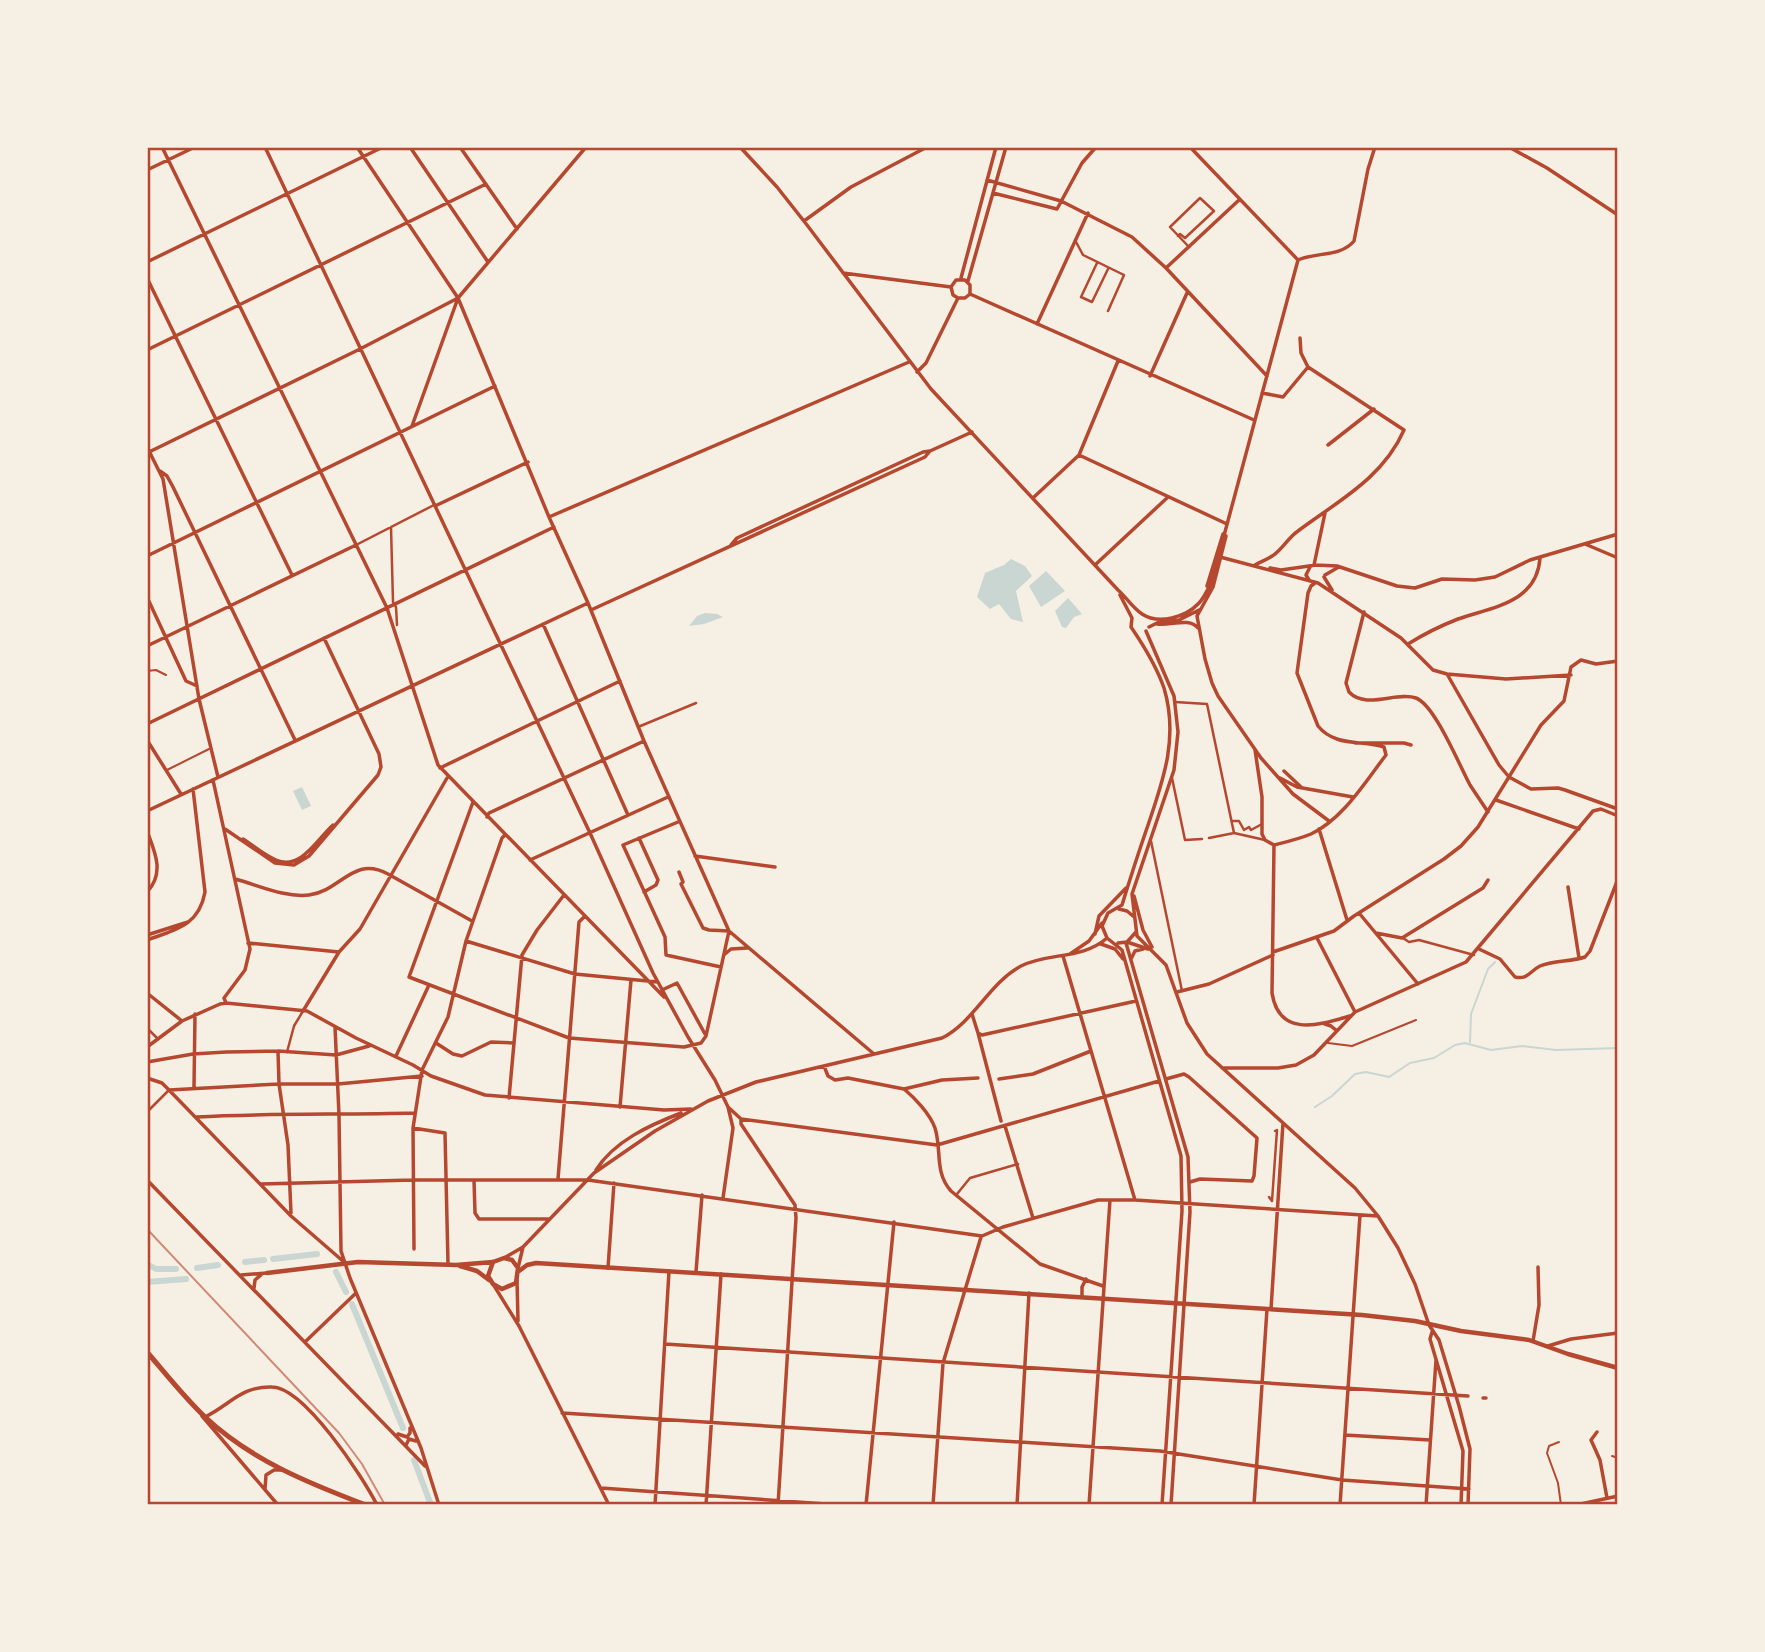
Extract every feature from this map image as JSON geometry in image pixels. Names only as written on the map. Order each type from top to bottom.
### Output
[{"type":"main road","points":[[147,1352],[205,1417],[247,1450],[282,1471],[366,1505]]},
{"type":"street","points":[[162,147],[387,608],[440,768],[667,999]]},
{"type":"street","points":[[147,170],[195,147]]},
{"type":"street","points":[[265,147],[657,979],[722,1095],[733,1126],[723,1198]]},
{"type":"street","points":[[357,147],[458,298],[644,741],[729,930],[875,1054]]},
{"type":"street","points":[[147,262],[383,147]]},
{"type":"street","points":[[410,147],[488,262]]},
{"type":"street","points":[[460,147],[517,229]]},
{"type":"street","points":[[412,427],[458,298],[586,147]]},
{"type":"street","points":[[740,147],[804,221],[917,372],[1118,590],[1150,621],[1148,629],[1175,702],[1178,742],[1172,778],[1131,900],[1140,940],[1155,952]]},
{"type":"street","points":[[804,221],[851,187],[928,147]]},
{"type":"street","points":[[961,278],[996,147]]},
{"type":"street","points":[[968,281],[961,278],[956,280],[951,292],[958,298],[965,298],[970,294],[968,281],[1006,147]]},
{"type":"street","points":[[993,193],[1057,209],[1082,163],[1096,147]]},
{"type":"street","points":[[1189,147],[1298,260]]},
{"type":"street","points":[[1298,260],[1309,255],[1348,248],[1354,241],[1375,147]]},
{"type":"street","points":[[1509,147],[1547,168],[1618,215]]},
{"type":"street","points":[[987,180],[1061,201],[1132,236],[1166,268],[1267,376]]},
{"type":"street","points":[[147,350],[486,184]]},
{"type":"street","points":[[1178,236],[1181,234],[1185,239],[1214,211],[1200,198],[1170,227],[1178,236],[1189,247]]},
{"type":"street","points":[[1166,268],[1239,200]]},
{"type":"street","points":[[1037,324],[1088,213]]},
{"type":"street","points":[[1075,240],[1083,256],[1124,275],[1108,311]]},
{"type":"street","points":[[1200,633],[1200,611],[1213,587],[1227,538],[1227,524],[1298,260]]},
{"type":"street","points":[[1097,262],[1081,297],[1092,302],[1108,268]]},
{"type":"street","points":[[843,273],[951,287]]},
{"type":"street","points":[[147,278],[292,575]]},
{"type":"street","points":[[1150,376],[1187,293]]},
{"type":"street","points":[[970,294],[1254,420]]},
{"type":"street","points":[[218,777],[199,699],[163,480],[148,450],[360,349],[458,298]]},
{"type":"street","points":[[917,372],[926,363],[958,298]]},
{"type":"street","points":[[1253,566],[1274,555],[1294,534],[1360,487],[1388,459],[1404,430],[1308,367],[1301,353],[1300,338]]},
{"type":"street","points":[[1034,497],[1079,455],[1118,361]]},
{"type":"street","points":[[550,517],[909,362]]},
{"type":"street","points":[[1262,393],[1283,397],[1308,367]]},
{"type":"street","points":[[147,556],[495,386]]},
{"type":"street","points":[[1328,445],[1374,409]]},
{"type":"street","points":[[591,610],[917,461],[972,432]]},
{"type":"street","points":[[1079,455],[1227,524]]},
{"type":"street","points":[[147,646],[528,462]]},
{"type":"street","points":[[158,470],[167,476],[173,487],[295,740]]},
{"type":"street","points":[[1095,565],[1169,496]]},
{"type":"street","points":[[1309,580],[1307,575],[1312,566],[1325,513]]},
{"type":"street","points":[[391,527],[397,625]]},
{"type":"street","points":[[147,724],[554,527]]},
{"type":"street","points":[[1206,592],[1221,536],[1225,533]]},
{"type":"street","points":[[1261,568],[1281,570],[1337,566],[1398,586],[1415,588],[1442,579],[1475,580],[1495,577],[1541,558],[1618,534]]},
{"type":"street","points":[[1585,544],[1618,558]]},
{"type":"street","points":[[1221,557],[1316,583],[1364,612],[1408,645],[1428,667],[1447,674],[1506,679],[1571,675]]},
{"type":"street","points":[[1132,618],[1144,615],[1162,619],[1178,616],[1197,605],[1211,584],[1221,557]]},
{"type":"street","points":[[1408,645],[1427,632],[1514,601],[1529,587],[1540,566],[1541,558]]},
{"type":"street","points":[[1320,566],[1329,587],[1339,596]]},
{"type":"street","points":[[1346,569],[1332,569],[1311,586],[1297,673],[1319,728],[1345,743],[1411,745]]},
{"type":"street","points":[[1065,955],[1084,945],[1108,914],[1122,905],[1166,774],[1171,743],[1164,690],[1155,665],[1131,627],[1132,618],[1118,590]]},
{"type":"street","points":[[147,597],[180,672],[187,682],[197,686]]},
{"type":"street","points":[[147,811],[588,603]]},
{"type":"street","points":[[1135,632],[1139,634],[1155,624],[1179,620],[1200,611]]},
{"type":"street","points":[[1364,612],[1346,682],[1349,692],[1362,699],[1412,698],[1421,701],[1449,742],[1469,783],[1488,812]]},
{"type":"street","points":[[1155,624],[1191,622],[1197,626],[1218,696],[1255,750],[1293,794],[1329,821]]},
{"type":"street","points":[[542,624],[628,816]]},
{"type":"street","points":[[225,828],[271,861],[289,866],[309,856],[375,780],[381,767],[379,754],[324,638]]},
{"type":"street","points":[[1176,992],[1209,984],[1273,954],[1334,931],[1451,855],[1470,837],[1496,800],[1541,725],[1564,701],[1572,667],[1577,661],[1596,664],[1618,661]]},
{"type":"street","points":[[1447,674],[1509,777],[1531,789],[1558,788],[1615,809],[1618,816]]},
{"type":"street","points":[[440,768],[620,681]]},
{"type":"street","points":[[1175,702],[1207,704],[1234,833]]},
{"type":"street","points":[[638,727],[696,703]]},
{"type":"street","points":[[147,740],[181,794]]},
{"type":"street","points":[[487,817],[489,813],[644,741]]},
{"type":"street","points":[[1209,838],[1234,833],[1265,840],[1274,845],[1311,834],[1345,807],[1386,755],[1384,747],[1353,743]]},
{"type":"street","points":[[1255,750],[1262,797],[1262,834],[1265,840]]},
{"type":"street","points":[[1284,772],[1302,788]]},
{"type":"street","points":[[287,1052],[294,1026],[340,952],[360,929],[447,776]]},
{"type":"street","points":[[1278,777],[1302,788],[1353,797]]},
{"type":"street","points":[[1172,778],[1185,840],[1202,839]]},
{"type":"street","points":[[213,780],[250,955],[245,970],[224,998],[226,1003]]},
{"type":"street","points":[[147,937],[191,922],[203,900],[205,892],[193,789]]},
{"type":"street","points":[[530,860],[668,796]]},
{"type":"street","points":[[1496,800],[1579,829]]},
{"type":"street","points":[[473,802],[409,977],[569,1038],[693,1046],[701,1043],[706,1036],[729,930]]},
{"type":"street","points":[[1222,1068],[1278,1068],[1296,1065],[1314,1055],[1355,1012],[1466,962],[1595,810],[1615,809]]},
{"type":"street","points":[[679,821],[623,845],[664,937],[666,955],[721,967]]},
{"type":"street","points":[[1232,821],[1239,821],[1244,830],[1248,827],[1251,830],[1262,824]]},
{"type":"street","points":[[1319,828],[1348,921]]},
{"type":"street","points":[[147,831],[158,866],[154,884],[147,892]]},
{"type":"street","points":[[414,1249],[413,1128],[422,1070],[448,1017],[472,921],[505,835]]},
{"type":"street","points":[[639,838],[658,880],[656,886],[644,892]]},
{"type":"street","points":[[1151,841],[1182,991]]},
{"type":"street","points":[[1274,845],[1272,993],[1278,1014],[1295,1024],[1323,1024],[1337,1031]]},
{"type":"street","points":[[695,856],[775,867]]},
{"type":"street","points":[[235,878],[287,894],[303,895],[323,891],[364,868],[380,870],[472,921]]},
{"type":"street","points":[[679,872],[683,882],[681,884],[702,926],[709,930],[729,930]]},
{"type":"street","points":[[1479,949],[1494,956],[1520,978],[1529,975],[1541,965],[1579,959],[1588,954],[1618,879]]},
{"type":"street","points":[[1402,938],[1483,888],[1488,880]]},
{"type":"street","points":[[1095,934],[1099,916],[1129,883]]},
{"type":"street","points":[[1568,887],[1579,959]]},
{"type":"street","points":[[1134,889],[1143,930],[1169,970],[1181,1009],[1193,1035],[1207,1054],[1354,1188],[1378,1216],[1398,1248],[1439,1340],[1456,1396],[1470,1449],[1468,1505]]},
{"type":"street","points":[[509,1098],[521,958],[537,930],[564,895]]},
{"type":"street","points":[[1116,909],[1127,911],[1135,919]]},
{"type":"street","points":[[1359,913],[1418,984]]},
{"type":"street","points":[[558,1179],[579,922],[585,916]]},
{"type":"street","points":[[1103,921],[1102,930],[1107,939],[1121,947],[1128,962],[1188,1157],[1190,1204],[1171,1505]]},
{"type":"street","points":[[1126,942],[1134,937],[1137,929]]},
{"type":"street","points":[[1376,933],[1409,942],[1419,940],[1474,955]]},
{"type":"street","points":[[1317,938],[1355,1012]]},
{"type":"street","points":[[594,1173],[654,1130],[722,1095],[756,1082],[942,1038],[953,1033],[1009,974],[1019,967],[1065,955],[1081,954],[1107,939]]},
{"type":"street","points":[[466,941],[575,974],[631,980],[657,979]]},
{"type":"street","points":[[1115,943],[1126,942],[1155,952]]},
{"type":"street","points":[[1126,942],[1136,1001],[1181,1156],[1183,1203],[1162,1505]]},
{"type":"street","points":[[248,943],[340,952]]},
{"type":"street","points":[[1101,944],[1115,949],[1128,962]]},
{"type":"street","points":[[724,955],[739,947],[749,948]]},
{"type":"street","points":[[1128,962],[1135,951],[1147,949]]},
{"type":"street","points":[[1065,955],[1135,1200]]},
{"type":"street","points":[[620,1107],[631,980]]},
{"type":"street","points":[[662,989],[677,983],[706,1036]]},
{"type":"street","points":[[396,1056],[429,985]]},
{"type":"street","points":[[147,993],[182,1021]]},
{"type":"street","points":[[978,1033],[982,1035],[1136,1001]]},
{"type":"street","points":[[147,1046],[182,1021],[226,1003],[303,1011],[444,1081],[485,1095],[664,1110],[693,1109]]},
{"type":"street","points":[[194,1088],[195,1014]]},
{"type":"street","points":[[972,1014],[1001,1121]]},
{"type":"street","points":[[1323,1024],[1350,1016]]},
{"type":"street","points":[[335,1027],[341,1251],[421,1448],[439,1505]]},
{"type":"street","points":[[147,1028],[157,1038]]},
{"type":"street","points":[[436,1043],[453,1054],[462,1056],[491,1042],[514,1043]]},
{"type":"street","points":[[147,1062],[194,1054],[278,1051],[336,1055],[371,1045]]},
{"type":"street","points":[[278,1051],[282,1114],[288,1145],[291,1216]]},
{"type":"street","points":[[824,1066],[828,1076],[835,1080],[848,1078],[904,1089],[942,1080],[999,1079],[1033,1074],[1091,1051]]},
{"type":"street","points":[[1166,1079],[1184,1074],[1189,1077],[1258,1138],[1255,1181],[1200,1179],[1190,1182]]},
{"type":"street","points":[[147,1112],[169,1090],[338,1084],[422,1076]]},
{"type":"street","points":[[147,1078],[162,1083],[291,1216],[345,1263]]},
{"type":"street","points":[[733,1126],[741,1121],[937,1145],[1159,1081]]},
{"type":"street","points":[[904,1089],[932,1122],[941,1176],[956,1195],[1044,1266],[1103,1286]]},
{"type":"street","points":[[727,1107],[741,1121],[796,1209],[778,1503]]},
{"type":"street","points":[[456,1265],[493,1262],[523,1247],[588,1180],[604,1158],[651,1125],[693,1109]]},
{"type":"street","points":[[197,1117],[414,1113]]},
{"type":"street","points":[[1254,1505],[1283,1123]]},
{"type":"street","points":[[1006,1126],[1033,1218]]},
{"type":"street","points":[[413,1128],[445,1133],[448,1264]]},
{"type":"street","points":[[1269,1197],[1272,1201],[1277,1130],[1275,1131]]},
{"type":"street","points":[[956,1195],[970,1178],[1018,1164]]},
{"type":"street","points":[[147,1180],[306,1341],[430,1473]]},
{"type":"street","points":[[261,1184],[413,1180],[588,1180],[982,1236],[996,1229],[1098,1200],[1135,1200],[1378,1216]]},
{"type":"street","points":[[474,1180],[475,1213],[480,1219],[549,1219]]},
{"type":"street","points":[[608,1268],[614,1183]]},
{"type":"street","points":[[696,1272],[702,1195]]},
{"type":"street","points":[[1089,1505],[1110,1200]]},
{"type":"street","points":[[1340,1505],[1360,1215]]},
{"type":"street","points":[[866,1505],[894,1222]]},
{"type":"street","points":[[933,1505],[943,1363],[982,1236]]},
{"type":"street","points":[[519,1326],[516,1311],[517,1280],[523,1247]]},
{"type":"street","points":[[504,1258],[512,1260],[519,1270]]},
{"type":"street","points":[[493,1262],[488,1270],[491,1282],[519,1326],[609,1505]]},
{"type":"street","points":[[240,1275],[345,1263],[448,1264],[477,1271],[491,1282],[507,1288],[517,1280]]},
{"type":"street","points":[[519,1270],[531,1264],[696,1272],[1353,1315],[1534,1341],[1564,1353],[1618,1368]]},
{"type":"street","points":[[1534,1341],[1539,1305],[1538,1267]]},
{"type":"street","points":[[655,1505],[669,1271]]},
{"type":"street","points":[[255,1290],[255,1280],[267,1273]]},
{"type":"street","points":[[706,1505],[721,1274]]},
{"type":"street","points":[[1082,1297],[1086,1279]]},
{"type":"street","points":[[306,1341],[356,1293]]},
{"type":"street","points":[[1017,1505],[1029,1293]]},
{"type":"street","points":[[1431,1327],[1430,1339],[1462,1451],[1461,1505]]},
{"type":"street","points":[[1548,1346],[1571,1339],[1618,1333]]},
{"type":"street","points":[[1564,1353],[1565,1344],[1571,1339]]},
{"type":"street","points":[[665,1344],[1468,1396]]},
{"type":"street","points":[[1426,1505],[1436,1359]]},
{"type":"street","points":[[205,1417],[244,1392],[272,1387],[287,1391],[332,1437],[352,1463],[377,1505]]},
{"type":"street","points":[[187,1398],[278,1505]]},
{"type":"street","points":[[562,1413],[1174,1452],[1342,1480],[1469,1489]]},
{"type":"street","points":[[386,1424],[403,1437],[410,1433],[410,1424]]},
{"type":"street","points":[[1597,1432],[1591,1440],[1600,1460],[1606,1505]]},
{"type":"street","points":[[1344,1435],[1430,1440]]},
{"type":"street","points":[[406,1445],[406,1441],[413,1438],[421,1448]]},
{"type":"street","points":[[265,1491],[266,1475],[274,1470],[282,1471]]},
{"type":"street","points":[[601,1488],[778,1503],[840,1505]]},
{"type":"street","points":[[1576,1505],[1618,1496]]},
{"type":"lane","points":[[147,671],[156,670],[166,675]]},
{"type":"lane","points":[[166,770],[211,748]]},
{"type":"lane","points":[[1327,1043],[1352,1046],[1416,1020]]},
{"type":"lane","points":[[1559,1441],[1549,1446],[1547,1454],[1558,1483],[1562,1505]]},
{"type":"lane","points":[[1612,1456],[1618,1458]]},
{"type":"shaded area","points":[[1011,559],[1025,566],[1032,576],[1016,591],[1023,622],[1011,619],[999,604],[990,609],[977,597],[985,573]]},
{"type":"shaded area","points":[[1046,571],[1065,591],[1041,607],[1029,586]]},
{"type":"shaded area","points":[[1068,598],[1082,614],[1074,617],[1066,628],[1062,627],[1055,611]]},
{"type":"shaded area","points":[[705,613],[723,617],[689,626],[697,616]]},
{"type":"shaded area","points":[[302,787],[311,806],[302,810],[293,791]]},
{"type":"waterway","points":[[1470,1042],[1471,1014],[1488,969],[1495,962]]},
{"type":"waterway","points":[[1315,1107],[1332,1096],[1355,1074],[1366,1072],[1389,1077],[1410,1063],[1434,1058],[1455,1045],[1465,1043],[1491,1050],[1522,1046],[1556,1050],[1618,1048]]},
{"type":"waterway","points":[[273,1259],[317,1254]]},
{"type":"waterway","points":[[245,1262],[264,1260]]},
{"type":"waterway","points":[[147,1264],[156,1269],[176,1269]]},
{"type":"waterway","points":[[197,1268],[218,1265]]},
{"type":"waterway","points":[[336,1272],[346,1292]]},
{"type":"waterway","points":[[147,1282],[186,1279]]},
{"type":"waterway","points":[[352,1304],[403,1428]]},
{"type":"waterway","points":[[414,1460],[431,1505]]},
{"type":"railway","points":[[147,1229],[339,1433],[362,1464],[385,1505]]}]
